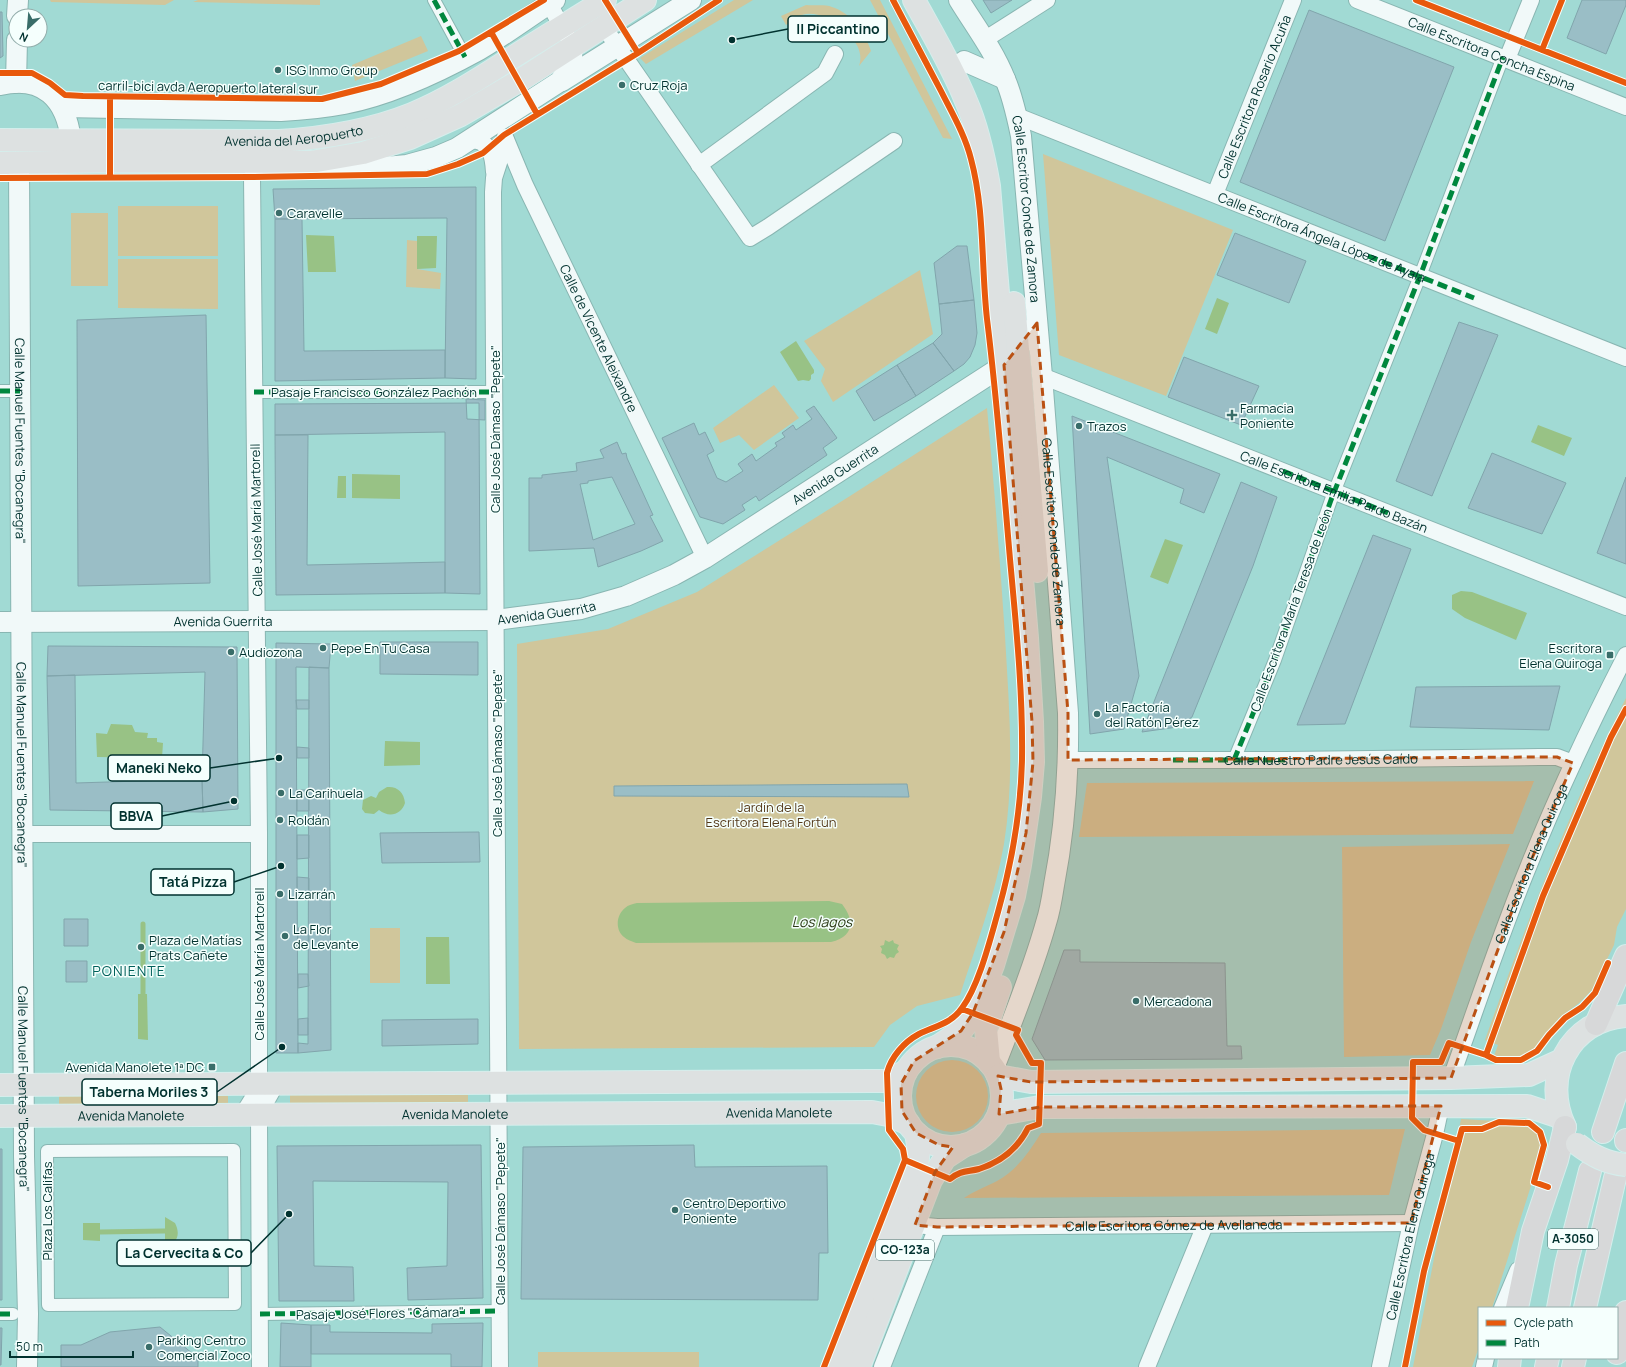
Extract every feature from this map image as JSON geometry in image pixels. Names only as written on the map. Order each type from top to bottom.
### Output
[{"type":"highway","points":[[1596,1024],[1626,956]]},
{"type":"highway","points":[[1602,1132],[1626,1063]]},
{"type":"highway","points":[[1517,1307],[1533,1231],[1567,1129]]},
{"type":"highway","name":"A-3050","points":[[1558,1307],[1566,1266],[1590,1171]]},
{"type":"highway","name":"A-3050","points":[[1585,1307],[1621,1171]]},
{"type":"highway","points":[[1618,1348],[1626,1312]]},
{"type":"main road","name":"Avenida del Aeropuerto","points":[[0,140],[279,141],[311,139],[362,130],[410,114],[434,104],[480,78],[605,0]]},
{"type":"main road","name":"Avenida del Aeropuerto","points":[[9,163],[110,161],[258,163],[311,162],[363,153],[410,138],[461,115],[519,81],[645,0]]},
{"type":"main road","points":[[914,0],[953,71],[967,102],[984,160],[992,212],[1031,683],[1033,748],[1030,797],[1025,839],[1014,896],[987,980],[968,1022],[961,1031],[937,1047],[919,1056],[906,1071],[901,1084],[900,1098],[902,1111],[912,1128],[927,1140],[939,1145],[952,1147],[965,1145],[979,1138],[991,1128],[1002,1102],[1001,1089],[993,1069],[978,1053],[965,1047],[951,1045],[937,1047]]},
{"type":"main road","name":"Calle Escritor Conde de Zamora","points":[[932,0],[964,61],[988,121],[1000,166],[1008,222],[1045,683],[1046,763],[1041,835],[1027,904],[986,1029],[993,1069]]},
{"type":"main road","points":[[1567,1129],[1556,1098],[1556,1078],[1562,1060],[1570,1046],[1578,1037],[1596,1024],[1623,1016]]},
{"type":"main road","points":[[993,1069],[1031,1082],[1451,1078],[1529,1075],[1562,1060]]},
{"type":"main road","points":[[0,1086],[872,1082],[888,1081],[906,1071]]},
{"type":"main road","points":[[998,1114],[1040,1107],[1527,1106],[1567,1129],[1594,1156],[1614,1164],[1621,1171]]},
{"type":"main road","name":"Avenida Manolete","points":[[0,1116],[251,1114],[499,1115],[698,1112],[872,1112],[888,1115],[912,1128]]},
{"type":"main road","name":"CO-123a","points":[[839,1367],[916,1172],[919,1151],[912,1128]]},
{"type":"main road","name":"CO-123a","points":[[859,1367],[935,1172],[945,1158],[965,1145]]},
{"type":"street","points":[[434,0],[465,57]]},
{"type":"street","name":"Avenida del Aeropuerto","points":[[311,162],[339,167],[386,167],[408,165],[446,153],[508,116],[690,0]]},
{"type":"street","name":"Calle Escritor Conde de Zamora","points":[[959,0],[984,40],[1005,79],[1017,116],[1024,162],[1068,713],[1068,760],[1064,822],[1047,922],[1030,973],[993,1069]]},
{"type":"street","points":[[984,40],[1047,0]]},
{"type":"street","name":"Calle Escritora Rosario Acuña","points":[[1216,194],[1293,0]]},
{"type":"street","name":"Calle Escritora Concha Espina","points":[[1357,0],[1626,107]]},
{"type":"street","points":[[1505,58],[1531,0]]},
{"type":"street","name":"Avenida del Aeropuerto","points":[[62,107],[251,112],[312,109],[346,104],[375,96],[404,85],[465,57],[495,40],[550,1],[572,47],[574,55],[571,64],[560,82]]},
{"type":"street","points":[[604,27],[750,238],[894,141]]},
{"type":"street","points":[[15,48],[8,84],[42,89],[56,97],[69,123],[71,140]]},
{"type":"street","points":[[699,165],[825,73],[835,54]]},
{"type":"street","name":"Calle Escritora María Teresa de León","points":[[1234,760],[1275,660],[1335,491],[1505,58]]},
{"type":"street","points":[[964,61],[1005,79]]},
{"type":"street","name":"Calle de Vicente Aleixandre","points":[[508,116],[504,125],[506,141],[525,185],[705,558]]},
{"type":"street","name":"Calle Escritora Ángela López de Ayala","points":[[1017,116],[1626,358]]},
{"type":"street","points":[[469,140],[479,142],[489,148],[493,162],[494,178]]},
{"type":"street","name":"Calle José Dámaso \"Pepete\"","points":[[500,1367],[493,192],[494,178],[506,141]]},
{"type":"street","name":"Calle Manuel Fuentes \"Bocanegra\"","points":[[9,163],[20,391],[24,1116],[28,1314],[27,1367]]},
{"type":"street","name":"Calle José María Martorell","points":[[258,163],[252,177],[254,392],[259,834],[268,1085],[251,1114],[260,1314],[260,1367]]},
{"type":"street","name":"Avenida Guerrita","points":[[0,622],[496,620],[581,609],[626,596],[674,576],[705,558],[1004,365],[1037,323]]},
{"type":"street","name":"Calle Escritora Emilia Pardo Bazán","points":[[1042,376],[1626,606]]},
{"type":"street","points":[[0,391],[20,391]]},
{"type":"street","name":"Pasaje Francisco González Pachón","points":[[254,392],[495,392]]},
{"type":"street","name":"Calle Escritora Elena Quiroga","points":[[1451,1078],[1527,870],[1595,715],[1626,655]]},
{"type":"street","name":"Calle Nuestro Padre Jesús Caído","points":[[1068,760],[1557,757],[1573,763]]},
{"type":"street","points":[[22,834],[259,834]]},
{"type":"street","name":"Calle Escritora Elena Quiroga","points":[[1380,1367],[1410,1223],[1436,1134],[1441,1106]]},
{"type":"street","name":"Plaza Los Califas","points":[[234,1150],[235,1304],[48,1305],[47,1151],[234,1150]]},
{"type":"street","name":"Calle Escritora Gómez de Avellaneda","points":[[937,1227],[1410,1223]]},
{"type":"street","points":[[882,1367],[937,1227],[915,1224]]},
{"type":"street","points":[[1147,1367],[1204,1225]]},
{"type":"street","points":[[1502,1307],[1533,1231]]},
{"type":"street","name":"Pasaje José Flores \"Cámara\"","points":[[260,1314],[500,1311]]},
{"type":"street","points":[[0,1314],[13,1314]]},
{"type":"highlighted area","points":[[1037,323],[1068,713],[1068,760],[1557,757],[1573,763],[1527,870],[1451,1078],[1031,1082],[998,1076],[1001,1089],[999,1114],[1040,1107],[1441,1106],[1411,1223],[937,1227],[915,1225],[935,1172],[953,1147],[939,1145],[916,1133],[902,1111],[901,1084],[914,1061],[961,1031],[973,1013],[1004,932],[1026,833],[1033,762],[1032,722],[1004,365]]},
{"type":"green space","points":[[50,0],[174,0],[165,5],[51,2]]},
{"type":"green space","points":[[198,0],[320,0],[320,5],[193,2]]},
{"type":"green space","points":[[734,0],[753,0],[646,64],[640,58]]},
{"type":"green space","points":[[870,0],[880,0],[952,139],[943,138]]},
{"type":"green space","points":[[806,5],[832,7],[845,14],[856,24],[865,37],[871,51],[859,66],[860,54],[858,46],[853,38],[838,24],[820,15],[810,14],[802,15],[786,25],[781,16]]},
{"type":"green space","points":[[421,36],[428,51],[355,81],[352,65]]},
{"type":"green space","points":[[1043,154],[1233,230],[1166,396],[1059,355]]},
{"type":"green space","points":[[118,206],[218,206],[218,256],[118,256]]},
{"type":"green space","points":[[71,213],[108,213],[108,286],[71,286]]},
{"type":"green space","points":[[407,240],[417,241],[417,269],[441,273],[440,289],[406,287]]},
{"type":"green space","points":[[118,259],[218,259],[218,309],[118,308]]},
{"type":"green space","points":[[920,270],[933,334],[833,402],[821,381],[825,369],[804,341]]},
{"type":"green space","points":[[774,385],[799,418],[754,450],[739,435],[720,443],[713,428]]},
{"type":"green space","name":"Jardín de la Escritora Elena Fortún","points":[[987,408],[999,550],[1008,688],[1010,740],[1009,792],[1004,844],[996,882],[960,995],[917,1006],[890,1025],[874,1047],[519,1049],[517,644],[608,629],[697,592]]},
{"type":"green space","points":[[1626,698],[1626,909],[1617,927],[1614,945],[1592,990],[1579,1003],[1559,1018],[1536,1049],[1526,1055],[1512,1058],[1494,1056],[1498,1045],[1485,1040],[1516,953],[1586,782]]},
{"type":"green space","points":[[1534,781],[1513,834],[1079,837],[1087,783]]},
{"type":"green space","points":[[1510,844],[1471,942],[1441,1029],[1430,1055],[1344,1057],[1342,847]]},
{"type":"green space","points":[[370,928],[400,928],[400,983],[370,983]]},
{"type":"green space","points":[[945,1060],[959,1060],[966,1062],[978,1070],[986,1082],[988,1096],[986,1110],[978,1122],[966,1130],[959,1132],[945,1132],[938,1130],[926,1122],[918,1110],[916,1103],[916,1089],[918,1082],[926,1070],[938,1062]]},
{"type":"green space","points":[[468,1094],[468,1105],[290,1106],[290,1095]]},
{"type":"green space","points":[[228,1095],[228,1107],[59,1107],[59,1096]]},
{"type":"green space","points":[[1461,1119],[1529,1123],[1544,1145],[1492,1307],[1478,1307],[1478,1350],[1472,1367],[1413,1367]]},
{"type":"green space","points":[[1405,1129],[1389,1195],[964,1198],[1011,1172],[1027,1154],[1041,1133]]},
{"type":"green space","points":[[538,1352],[699,1352],[699,1367],[538,1367]]},
{"type":"water","points":[[306,235],[334,236],[336,272],[308,272]]},
{"type":"water","points":[[417,236],[437,236],[436,268],[417,269]]},
{"type":"water","points":[[1217,298],[1229,303],[1217,334],[1205,329]]},
{"type":"water","points":[[796,341],[814,370],[814,373],[811,375],[811,379],[809,381],[798,381],[780,352]]},
{"type":"water","points":[[1538,425],[1572,438],[1564,456],[1531,442]]},
{"type":"water","points":[[352,474],[400,475],[400,499],[352,498]]},
{"type":"water","points":[[338,476],[346,476],[346,498],[337,498]]},
{"type":"water","points":[[1165,539],[1183,545],[1168,584],[1150,577]]},
{"type":"water","points":[[1461,591],[1472,592],[1527,613],[1516,640],[1465,618],[1452,609],[1452,595]]},
{"type":"water","points":[[111,724],[132,725],[135,732],[148,733],[147,738],[157,738],[157,742],[163,743],[162,758],[97,757],[96,733],[107,734]]},
{"type":"water","points":[[385,741],[420,742],[420,765],[384,766]]},
{"type":"water","points":[[387,787],[397,789],[402,793],[405,803],[401,810],[394,814],[387,814],[379,810],[374,814],[365,813],[362,809],[363,800],[371,796],[376,798],[379,792]]},
{"type":"water","name":"Los lagos","points":[[829,901],[842,904],[849,916],[850,922],[848,932],[839,939],[831,942],[636,943],[624,937],[618,927],[618,918],[622,911],[628,906],[637,903]]},
{"type":"water","points":[[426,937],[449,937],[450,984],[426,984]]},
{"type":"water","points":[[885,940],[889,942],[893,940],[894,943],[899,945],[897,949],[899,952],[894,958],[890,957],[887,959],[885,955],[881,953],[882,949],[880,946],[884,945]]},
{"type":"water","points":[[138,994],[147,994],[148,1040],[138,1039]]},
{"type":"water","points":[[165,1217],[175,1223],[178,1235],[172,1244],[165,1248]]},
{"type":"water","points":[[83,1223],[100,1223],[100,1241],[83,1240]]},
{"type":"building","points":[[983,0],[1012,0],[991,13]]},
{"type":"building","points":[[1582,0],[1626,0],[1626,5],[1606,54],[1567,38]]},
{"type":"building","points":[[1309,10],[1454,67],[1385,241],[1240,182]]},
{"type":"building","points":[[0,12],[2,12],[3,56],[0,58]]},
{"type":"building","points":[[476,187],[476,379],[445,378],[447,218],[275,219],[273,189]]},
{"type":"building","points":[[275,219],[302,219],[304,351],[445,350],[445,378],[275,381]]},
{"type":"building","points":[[1235,233],[1306,261],[1289,303],[1217,275]]},
{"type":"building","points":[[957,246],[967,246],[974,300],[939,304],[934,263]]},
{"type":"building","points":[[974,300],[977,333],[975,345],[970,357],[964,364],[954,371],[933,343],[942,334],[939,304]]},
{"type":"building","points":[[206,315],[210,583],[78,586],[77,320]]},
{"type":"building","points":[[1459,322],[1498,335],[1432,496],[1396,481]]},
{"type":"building","points":[[933,343],[954,371],[916,396],[897,365]]},
{"type":"building","points":[[1184,357],[1259,386],[1241,425],[1168,397]]},
{"type":"building","points":[[897,365],[916,396],[874,421],[856,391]]},
{"type":"building","points":[[466,399],[485,400],[485,420],[467,419]]},
{"type":"building","points":[[479,403],[480,594],[445,593],[445,432],[275,435],[275,404]]},
{"type":"building","points":[[814,406],[837,438],[823,448],[827,455],[759,501],[756,496],[742,505],[745,510],[723,524],[700,517],[662,438],[694,423],[699,435],[705,432],[714,451],[707,455],[717,478],[726,482],[743,471],[738,464],[752,454],[756,461],[777,446],[775,443],[785,437],[782,433],[793,425],[796,430],[812,419],[806,411]]},
{"type":"building","points":[[1072,416],[1220,474],[1204,513],[1180,503],[1184,489],[1107,457],[1139,676],[1124,729],[1090,734]]},
{"type":"building","points":[[275,435],[308,435],[307,565],[445,562],[445,593],[276,595]]},
{"type":"building","points":[[617,442],[622,454],[626,453],[653,515],[650,516],[663,541],[598,567],[594,548],[529,551],[529,478],[542,478],[542,475],[577,471],[576,463],[604,458],[600,450]],"holes":[[[612,477],[635,524],[593,540],[580,484],[588,483],[588,481]]]},
{"type":"building","points":[[1492,453],[1566,483],[1542,534],[1468,508]]},
{"type":"building","points":[[1626,477],[1626,564],[1597,553]]},
{"type":"building","points":[[1241,482],[1277,497],[1253,566],[1192,717],[1177,727],[1142,732]]},
{"type":"building","points":[[1373,535],[1411,549],[1345,724],[1297,725]]},
{"type":"building","points":[[380,642],[478,642],[478,675],[380,674]]},
{"type":"building","points":[[276,643],[331,644],[329,668],[296,667],[298,1053],[276,1053]]},
{"type":"building","points":[[48,646],[237,647],[238,809],[203,812],[202,779],[205,672],[47,676]]},
{"type":"building","points":[[309,667],[329,668],[331,1050],[298,1053],[298,1043],[308,1044]]},
{"type":"building","points":[[75,675],[76,783],[202,779],[203,812],[50,810],[47,676]]},
{"type":"building","points":[[1560,686],[1549,730],[1410,727],[1416,687]]},
{"type":"building","points":[[296,700],[309,700],[309,709],[297,709]]},
{"type":"building","points":[[297,747],[309,748],[309,758],[297,758]]},
{"type":"building","points":[[907,784],[909,797],[614,796],[614,786]]},
{"type":"building","points":[[297,790],[309,790],[309,811],[297,811]]},
{"type":"building","points":[[479,832],[480,862],[382,863],[380,833]]},
{"type":"building","points":[[297,835],[309,835],[309,858],[297,859]]},
{"type":"building","points":[[297,877],[309,878],[309,898],[297,899]]},
{"type":"building","points":[[64,919],[88,919],[88,946],[64,946]]},
{"type":"building","points":[[298,928],[309,928],[309,941],[298,942]]},
{"type":"building","name":"Mercadona","points":[[1064,950],[1080,950],[1080,962],[1225,963],[1227,1046],[1241,1046],[1242,1059],[1045,1060],[1032,1039]]},
{"type":"building","points":[[66,961],[87,961],[87,982],[66,982]]},
{"type":"building","points":[[298,974],[308,974],[309,986],[298,988]]},
{"type":"building","points":[[308,1018],[308,1035],[298,1035],[298,1019]]},
{"type":"building","points":[[478,1019],[478,1044],[382,1046],[382,1020]]},
{"type":"building","points":[[481,1145],[483,1298],[408,1300],[407,1268],[447,1266],[448,1182],[313,1181],[314,1266],[353,1267],[354,1301],[279,1301],[277,1146]]},
{"type":"building","name":"Centro Deportivo Poniente","points":[[694,1145],[695,1167],[827,1166],[828,1253],[819,1253],[818,1300],[521,1299],[523,1147]]},
{"type":"building","points":[[0,1149],[2,1149],[2,1300],[0,1300]]},
{"type":"building","points":[[281,1323],[311,1325],[311,1367],[280,1367]]},
{"type":"building","points":[[483,1323],[482,1367],[451,1367],[451,1354],[311,1354],[311,1325],[330,1325],[330,1332],[432,1333],[432,1324]]},
{"type":"building","points":[[160,1327],[198,1358],[198,1367],[61,1367],[61,1345],[81,1345],[110,1332]]},
{"type":"building","points":[[0,1328],[2,1328],[1,1365],[0,1365]]},
{"type":"waterway","points":[[143,924],[143,994]]},
{"type":"waterway","points":[[100,1232],[165,1231]]},
{"type":"marked path","points":[[434,0],[465,57]]},
{"type":"marked path","points":[[1234,760],[1275,660],[1331,500],[1420,276],[1503,57]]},
{"type":"marked path","points":[[1368,256],[1474,298]]},
{"type":"marked path","points":[[0,391],[20,391]]},
{"type":"marked path","points":[[254,392],[495,392]]},
{"type":"marked path","points":[[1283,471],[1388,513]]},
{"type":"marked path","points":[[1173,760],[1285,760]]},
{"type":"marked path","points":[[260,1314],[500,1311]]},
{"type":"marked path","points":[[0,1314],[13,1314]]},
{"type":"cycle path","name":"carril-bici avda Aeropuerto lateral sur","points":[[0,73],[32,73],[50,83],[65,95],[322,99],[381,84],[459,51],[544,0]]},
{"type":"cycle path","points":[[605,0],[638,53]]},
{"type":"cycle path","points":[[0,178],[252,177],[427,174],[458,164],[483,153],[504,135],[638,53],[719,0]]},
{"type":"cycle path","points":[[824,1367],[905,1160],[903,1149],[889,1130],[887,1073],[895,1056],[908,1041],[913,1037],[953,1018],[962,1008],[974,987],[988,949],[1008,874],[1018,817],[1022,759],[1019,659],[1000,439],[985,299],[979,198],[971,159],[958,124],[893,0]]},
{"type":"cycle path","points":[[1416,0],[1626,83]]},
{"type":"cycle path","points":[[1542,50],[1562,0]]},
{"type":"cycle path","points":[[491,32],[537,114]]},
{"type":"cycle path","name":"carril-bici avda Aeropuerto lateral sur","points":[[110,97],[110,177]]},
{"type":"cycle path","points":[[1486,1055],[1543,896],[1611,737],[1626,709]]},
{"type":"cycle path","points":[[1459,1141],[1424,1130],[1412,1118],[1413,1062],[1441,1062],[1449,1043],[1486,1055],[1496,1060],[1521,1060],[1537,1051],[1549,1035],[1565,1018],[1582,1007],[1595,993],[1608,963]]},
{"type":"cycle path","points":[[905,1160],[950,1179],[961,1173],[987,1166],[1002,1158],[1014,1148],[1028,1128],[1039,1124],[1041,1063],[1032,1063],[1016,1035],[1018,1030],[962,1009]]},
{"type":"cycle path","points":[[1405,1367],[1424,1271],[1462,1129],[1482,1129],[1499,1122],[1529,1123],[1540,1132],[1544,1145],[1534,1182],[1548,1187]]},
{"type":"place","name":"Il Piccantino","points":[[732,40]]},
{"type":"place","name":"ISG Inmo Group","points":[[278,70]]},
{"type":"place","name":"Cruz Roja","points":[[622,85]]},
{"type":"place","name":"Caravelle","points":[[279,213]]},
{"type":"place","name":"Farmacia Poniente","points":[[1232,415]]},
{"type":"place","name":"Trazos","points":[[1079,426]]},
{"type":"place","name":"Pepe En Tu Casa","points":[[323,648]]},
{"type":"place","name":"Audiozona","points":[[231,652]]},
{"type":"place","name":"Escritora Elena Quiroga","points":[[1610,655]]},
{"type":"place","name":"La Factoría del Ratón Pérez","points":[[1097,714]]},
{"type":"place","name":"Maneki Neko","points":[[279,758]]},
{"type":"place","name":"La Carihuela","points":[[281,793]]},
{"type":"place","name":"BBVA","points":[[234,801]]},
{"type":"place","name":"Roldán","points":[[280,820]]},
{"type":"place","name":"Tatá Pizza","points":[[281,866]]},
{"type":"place","name":"Lizarrán","points":[[280,894]]},
{"type":"place","name":"La Flor de Levante","points":[[285,936]]},
{"type":"place","name":"Plaza de Matías Prats Cañete","points":[[141,947]]},
{"type":"place","name":"Mercadona","points":[[1136,1001]]},
{"type":"place","name":"Taberna Moriles 3","points":[[282,1047]]},
{"type":"place","name":"Avenida Manolete 1ª DC","points":[[212,1067]]},
{"type":"place","name":"Centro Deportivo Poniente","points":[[675,1210]]},
{"type":"place","name":"La Cervecita & Co","points":[[289,1214]]},
{"type":"place","name":"Parking Centro Comercial Zoco","points":[[149,1347]]},
{"type":"district","name":"PONIENTE","points":[[129,971]]}]
